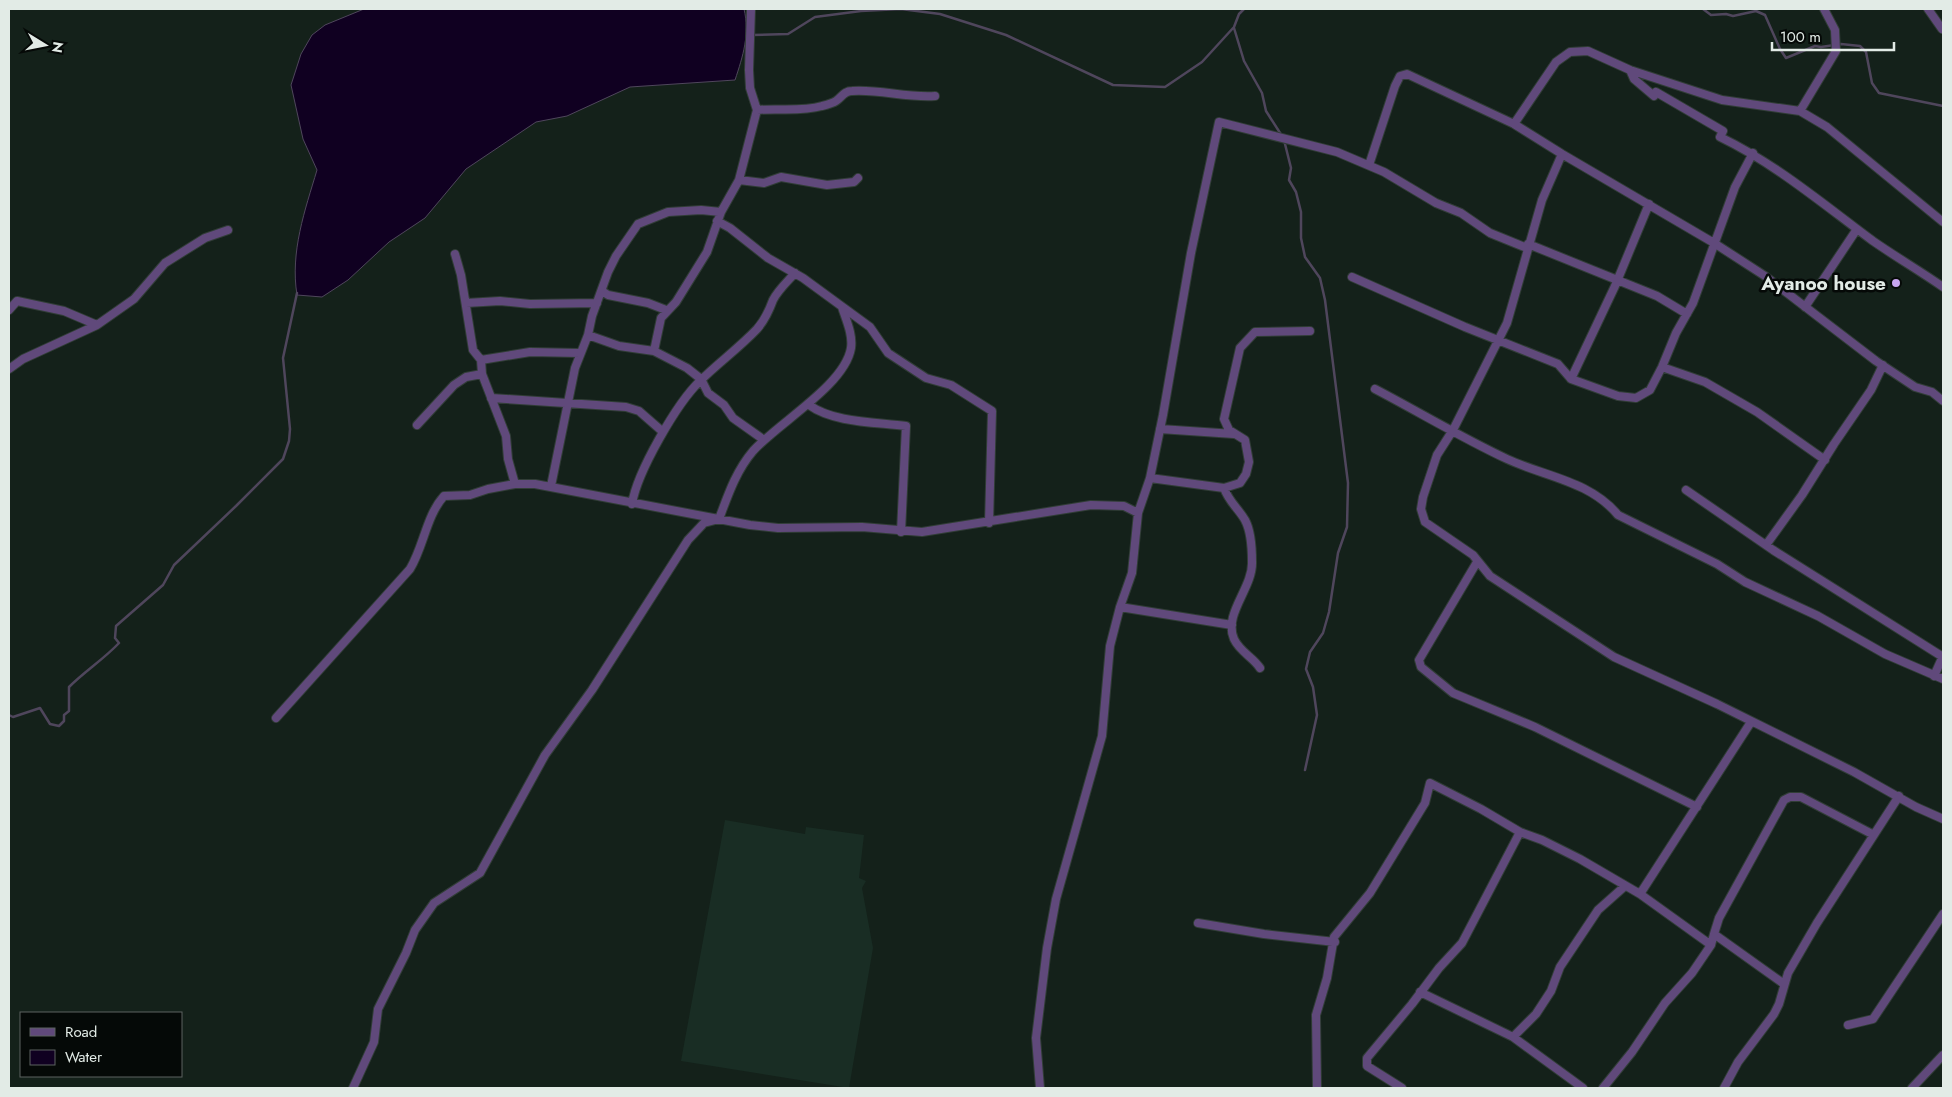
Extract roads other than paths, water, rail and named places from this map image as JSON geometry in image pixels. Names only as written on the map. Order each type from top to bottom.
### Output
[{"type":"street","points":[[654,351],[661,318],[666,310],[676,302],[707,252],[720,212],[739,180],[757,110],[750,88],[751,9]]},
{"type":"street","points":[[1800,111],[1836,51],[1836,39],[1832,22],[1824,9]]},
{"type":"street","points":[[1928,9],[1942,29]]},
{"type":"street","points":[[1514,124],[1556,62],[1570,52],[1588,52],[1630,70],[1722,100],[1800,111],[1827,127],[1943,222]]},
{"type":"street","points":[[1630,70],[1634,79],[1654,96],[1656,92],[1723,131],[1720,137],[1753,153],[1943,287]]},
{"type":"street","points":[[1369,165],[1395,86],[1400,76],[1407,74],[1514,124],[1714,243],[1765,276],[1883,365],[1915,386],[1932,392],[1943,400]]},
{"type":"street","points":[[757,110],[807,109],[836,101],[845,92],[852,90],[867,92],[881,90],[906,96],[935,96]]},
{"type":"street","points":[[1040,1088],[1036,1058],[1036,1038],[1047,948],[1061,880],[1102,736],[1110,646],[1120,606],[1132,573],[1138,513],[1150,478],[1180,328],[1191,253],[1219,122],[1337,152],[1369,165],[1436,203],[1461,213],[1490,233],[1657,296],[1687,314]]},
{"type":"street","points":[[1352,277],[1498,341],[1558,364],[1571,379],[1618,396],[1636,398],[1650,390],[1676,333],[1693,303],[1738,181],[1753,153]]},
{"type":"street","points":[[1562,154],[1542,200],[1511,309],[1498,341],[1453,430],[1437,455],[1423,497],[1422,514],[1428,525],[1472,555],[1490,576],[1586,641],[1614,657],[1751,722],[1943,819]]},
{"type":"street","points":[[739,180],[764,183],[780,177],[827,185],[854,182],[858,178]]},
{"type":"street","points":[[1571,379],[1618,280],[1649,204]]},
{"type":"street","points":[[551,486],[580,352],[588,335],[608,272],[616,256],[638,224],[668,212],[701,210],[720,212]]},
{"type":"street","points":[[717,221],[730,228],[768,258],[795,273],[870,327],[888,353],[926,378],[951,384],[992,411],[989,523]]},
{"type":"street","points":[[1805,307],[1857,228]]},
{"type":"street","points":[[9,369],[30,355],[97,325],[134,299],[165,263],[205,238],[228,230]]},
{"type":"street","points":[[455,254],[466,303],[473,350],[481,360],[482,374],[506,436],[508,459],[515,484]]},
{"type":"street","points":[[632,504],[634,488],[663,432],[687,395],[701,379],[723,362],[758,328],[771,310],[774,300],[795,273]]},
{"type":"street","points":[[602,291],[608,295],[648,303],[666,310]]},
{"type":"street","points":[[9,301],[64,311],[97,325]]},
{"type":"street","points":[[9,310],[17,301]]},
{"type":"street","points":[[466,303],[500,301],[530,304],[597,303]]},
{"type":"street","points":[[719,519],[734,480],[752,453],[764,440],[809,405],[847,362],[851,346],[850,332],[842,307]]},
{"type":"street","points":[[1234,434],[1224,419],[1240,348],[1256,332],[1310,331]]},
{"type":"street","points":[[588,335],[619,346],[654,351],[686,368],[701,379],[708,393],[724,405],[733,418],[764,440]]},
{"type":"street","points":[[481,360],[530,352],[580,352]]},
{"type":"street","points":[[1766,545],[1802,496],[1871,390],[1883,365]]},
{"type":"street","points":[[1662,367],[1704,382],[1757,412],[1824,460]]},
{"type":"street","points":[[417,424],[454,385],[466,377],[482,374]]},
{"type":"street","points":[[1375,389],[1520,465],[1587,488],[1606,501],[1618,515],[1717,564],[1745,582],[1776,595],[1885,654],[1943,679]]},
{"type":"street","points":[[491,398],[626,407],[639,411],[663,432]]},
{"type":"street","points":[[809,405],[817,410],[844,418],[906,426],[901,532]]},
{"type":"street","points":[[1150,478],[1224,488],[1240,483],[1246,474],[1249,462],[1245,440],[1234,434],[1160,429]]},
{"type":"street","points":[[276,718],[410,569],[422,546],[434,507],[444,496],[470,495],[515,484],[551,486],[632,504],[768,527],[862,527],[901,532],[922,532],[989,523],[1035,512],[1091,505],[1124,506],[1138,513]]},
{"type":"street","points":[[1224,488],[1228,501],[1244,519],[1248,529],[1252,563],[1248,583],[1235,612],[1232,626],[1236,644],[1260,668]]},
{"type":"street","points":[[1686,490],[1766,545],[1943,657],[1934,676]]},
{"type":"street","points":[[353,1088],[374,1042],[378,1009],[406,953],[415,930],[434,903],[480,873],[545,755],[592,690],[688,540],[704,523],[719,519]]},
{"type":"street","points":[[1477,562],[1419,660],[1421,667],[1453,693],[1520,720],[1697,807]]},
{"type":"street","points":[[1120,606],[1232,626]]},
{"type":"street","points":[[1640,894],[1751,722]]},
{"type":"street","points":[[1317,1088],[1316,1016],[1327,978],[1335,942],[1334,937],[1365,900],[1425,803],[1430,783],[1482,809],[1520,832],[1580,858],[1640,894],[1711,945]]},
{"type":"street","points":[[1724,1088],[1738,1062],[1774,1014],[1779,1004],[1784,984],[1817,923],[1872,834],[1899,796]]},
{"type":"street","points":[[1603,1088],[1632,1052],[1665,1003],[1692,973],[1711,945],[1719,918],[1784,800],[1790,797],[1801,797],[1872,834]]},
{"type":"street","points":[[1402,1088],[1369,1068],[1366,1062],[1370,1054],[1420,992],[1462,943],[1520,832]]},
{"type":"street","points":[[1513,1037],[1536,1014],[1551,991],[1560,967],[1598,910],[1625,886]]},
{"type":"street","points":[[1848,1025],[1873,1019],[1943,914]]},
{"type":"street","points":[[1198,923],[1264,934],[1335,942]]},
{"type":"street","points":[[1714,934],[1784,984]]},
{"type":"street","points":[[1420,992],[1513,1037],[1583,1088]]},
{"type":"street","points":[[1912,1088],[1943,1055]]},
{"type":"water","points":[[364,9],[744,9],[746,36],[735,80],[630,87],[567,116],[536,122],[466,169],[425,218],[389,242],[348,280],[322,297],[297,295],[295,263],[297,247],[317,170],[303,139],[291,85],[301,54],[312,35],[325,25]]},
{"type":"waterway","points":[[751,35],[788,34],[815,17],[861,11],[901,9],[940,14],[1006,35],[1113,85],[1165,87],[1202,62],[1234,27],[1239,14],[1244,9]]},
{"type":"waterway","points":[[1703,9],[1711,15],[1726,14],[1733,16],[1756,11],[1765,15],[1786,58],[1815,46],[1841,44],[1860,46],[1866,52],[1872,83],[1879,93],[1943,106]]},
{"type":"waterway","points":[[1234,28],[1244,61],[1262,93],[1266,111],[1282,136]]},
{"type":"waterway","points":[[1284,140],[1291,168],[1289,180],[1296,192],[1301,212],[1301,238],[1305,257],[1320,278],[1325,300],[1348,483],[1347,527],[1338,553],[1329,612],[1323,633],[1310,652],[1306,669],[1313,687],[1317,715],[1305,770]]},
{"type":"waterway","points":[[9,715],[13,717],[40,708],[50,724],[59,726],[64,721],[64,715],[69,711],[69,687],[119,643],[115,638],[116,626],[163,585],[174,565],[283,459],[289,441],[290,429],[283,358],[297,293]]},
{"type":"place","name":"Ayanoo house","points":[[1896,283]]}]
